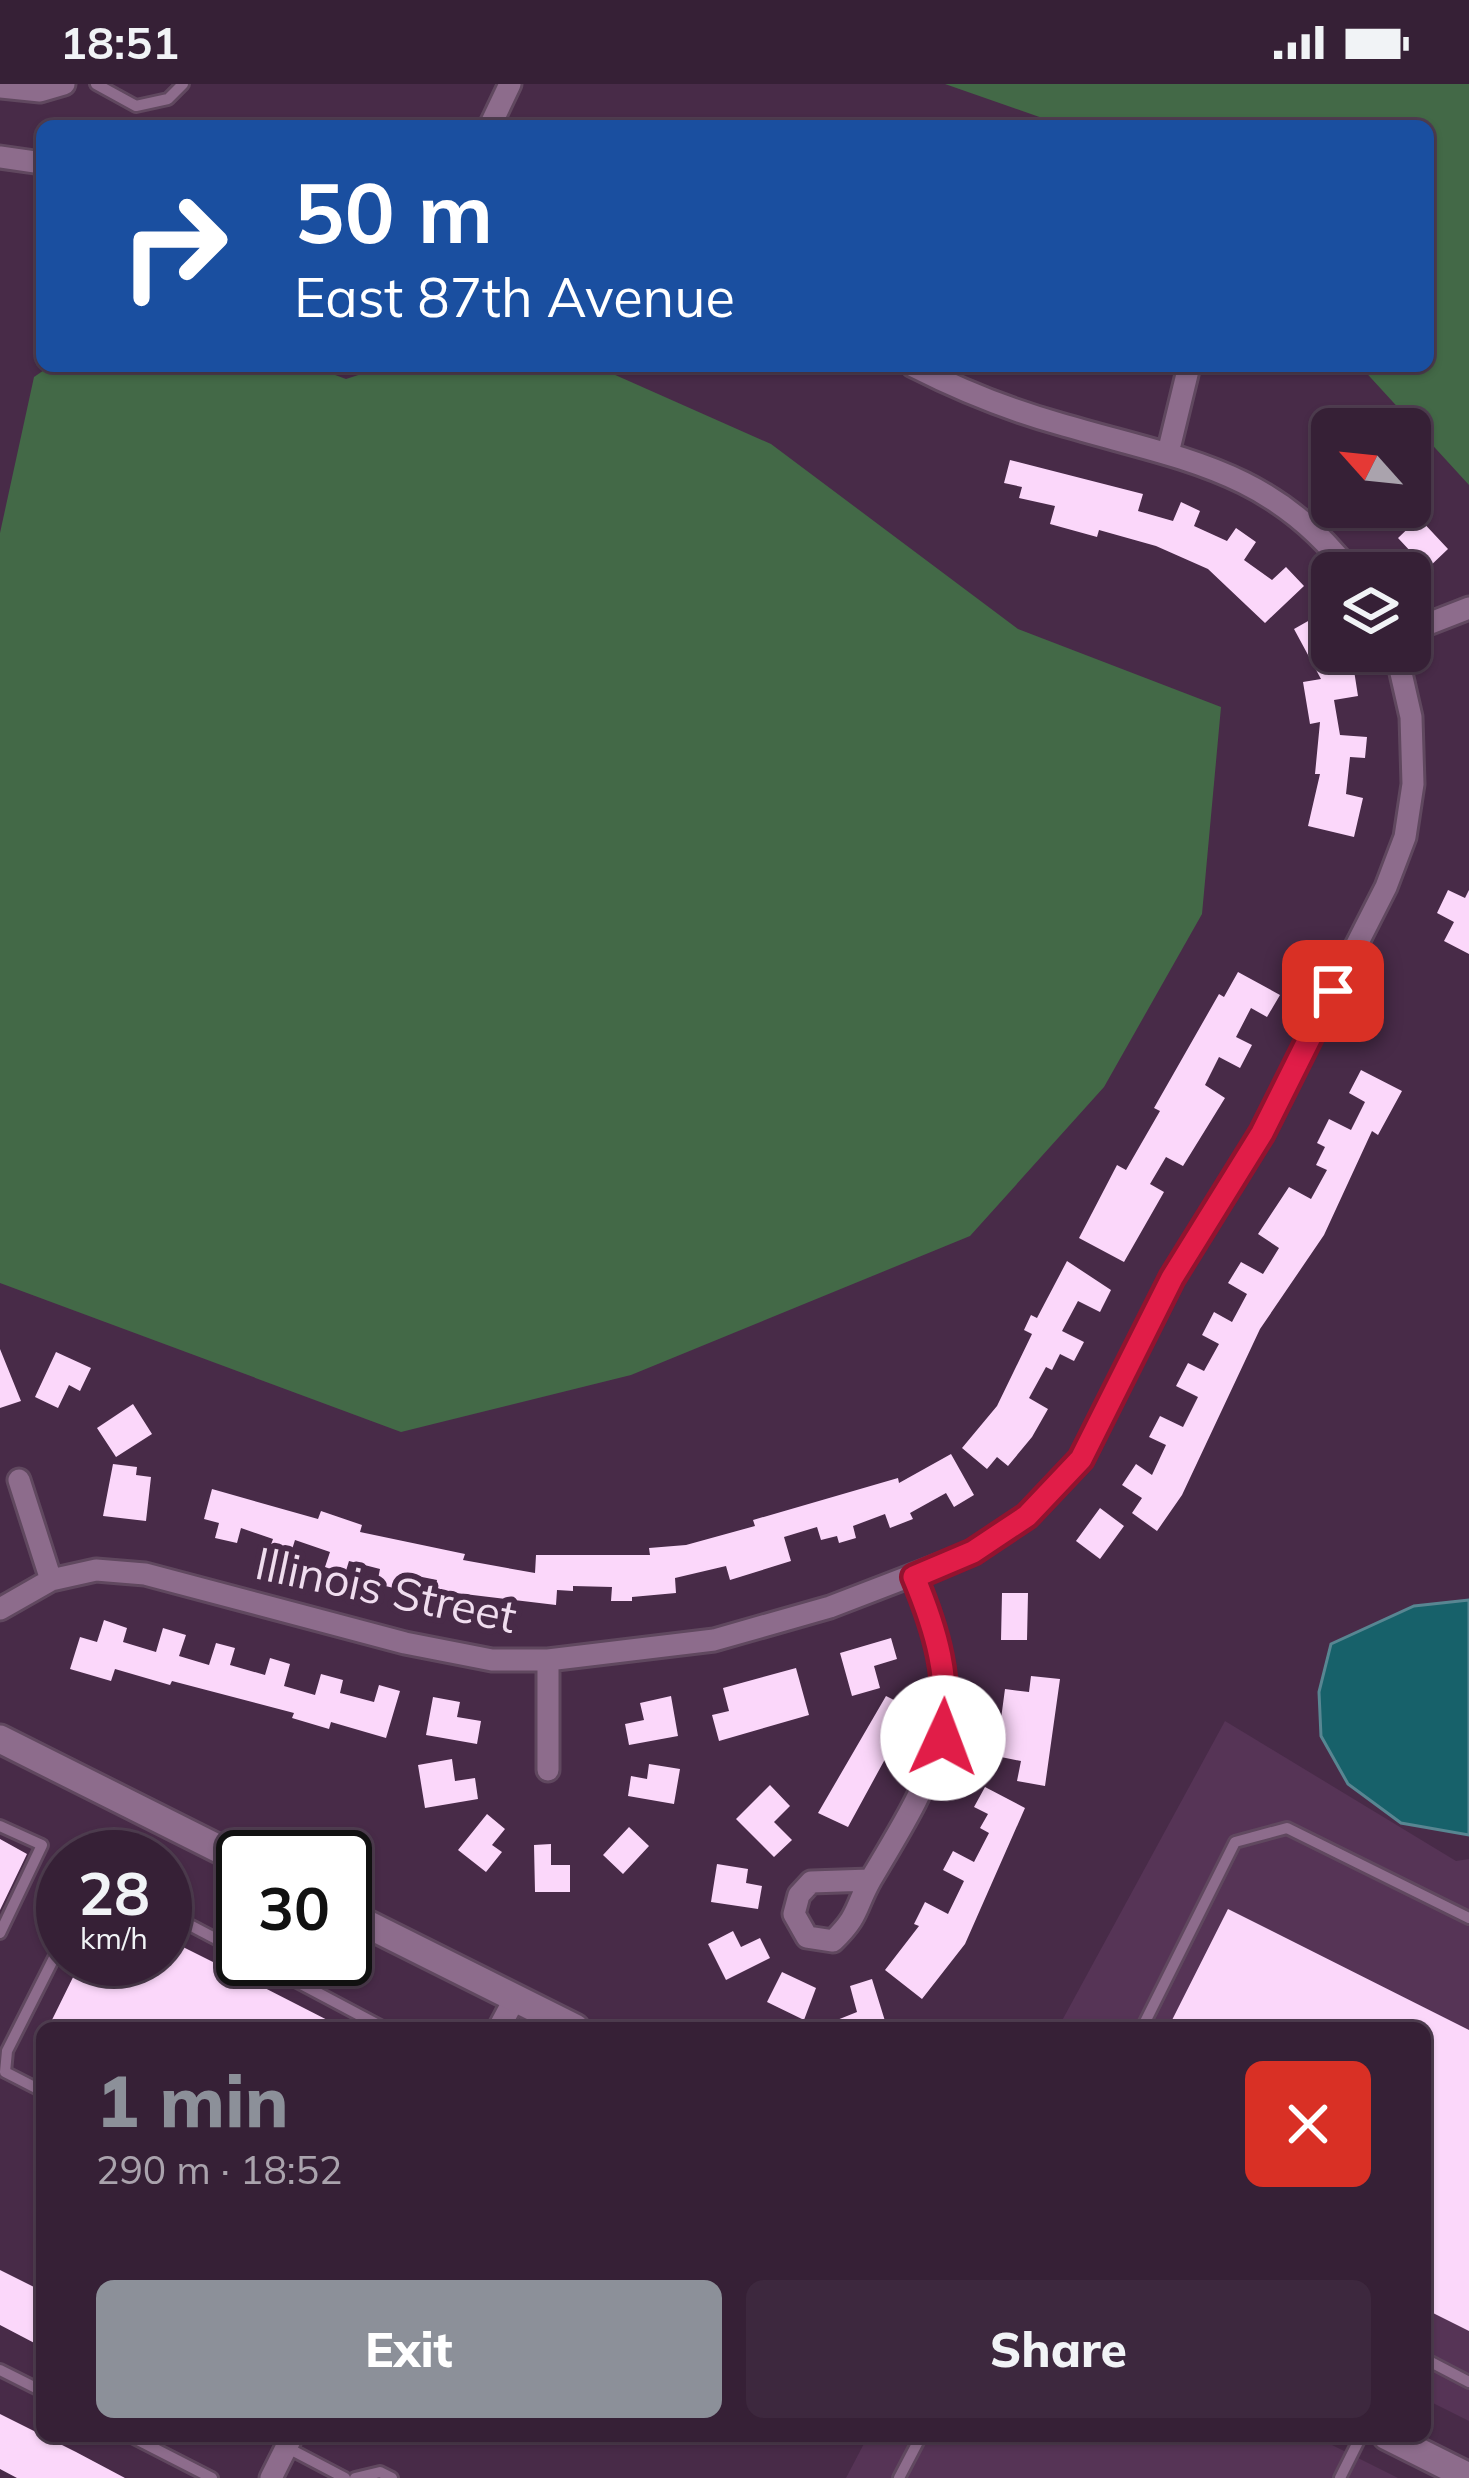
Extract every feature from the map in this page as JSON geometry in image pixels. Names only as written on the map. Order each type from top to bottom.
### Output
[{"type":"street","points":[[0,87],[40,91],[64,84]]},
{"type":"street","points":[[493,120],[510,84]]},
{"type":"street","points":[[0,157],[36,162]]},
{"type":"street","points":[[928,372],[1057,424],[1226,470],[1292,508],[1332,552]]},
{"type":"street","points":[[1168,453],[1188,372]]},
{"type":"street","points":[[1431,623],[1469,608]]},
{"type":"street","name":"Illinois Street","points":[[51,1580],[96,1570],[145,1574],[405,1643],[492,1660],[548,1660],[714,1640],[914,1577],[973,1552],[1027,1516],[1081,1459],[1172,1278],[1262,1133],[1405,837],[1413,784],[1411,717],[1401,672]]},
{"type":"street","points":[[0,1609],[51,1580],[19,1480]]},
{"type":"street","points":[[870,1880],[888,1859],[943,1738],[948,1699],[939,1636],[914,1577]]},
{"type":"street","points":[[548,1660],[548,1770]]},
{"type":"street","points":[[0,1739],[216,1848]]},
{"type":"street","points":[[372,1926],[563,2022]]},
{"type":"street","points":[[502,2022],[515,1998]]},
{"type":"street","points":[[271,2478],[289,2442]]},
{"type":"street","points":[[1402,2442],[1466,2467]]},
{"type":"lane","points":[[96,84],[136,106],[168,99],[183,84]]},
{"type":"lane","points":[[0,1826],[42,1845],[0,1933]]},
{"type":"lane","points":[[1145,2022],[1235,1842],[1287,1828],[1469,1918]]},
{"type":"lane","points":[[36,2088],[4,2072],[8,2050],[40,1986]]},
{"type":"lane","points":[[305,1986],[373,2022]]},
{"type":"lane","points":[[1431,2362],[1469,2381]]},
{"type":"lane","points":[[0,2370],[36,2388]]},
{"type":"lane","points":[[142,2442],[212,2478]]},
{"type":"lane","points":[[289,2442],[345,2478]]},
{"type":"lane","points":[[899,2478],[918,2442]]},
{"type":"lane","points":[[1340,2478],[1357,2442]]},
{"type":"lane","points":[[355,2478],[380,2472],[392,2478]]},
{"type":"shaded area","points":[[945,84],[1469,84],[1469,485],[1431,444],[1431,408],[1398,408],[1365,372],[1434,372],[1434,120],[1048,120]]},
{"type":"shaded area","points":[[41,372],[327,372],[346,379],[368,372],[609,372],[771,444],[1018,629],[1221,707],[1202,914],[1104,1087],[970,1236],[631,1375],[401,1432],[0,1283],[0,533],[34,377]]},
{"type":"shaded area","points":[[1469,1600],[1469,1835],[1401,1823],[1348,1784],[1321,1736],[1319,1692],[1331,1644],[1414,1606]]},
{"type":"shaded area","points":[[1225,1721],[1456,1861],[1469,1859],[1469,2421],[1431,2402],[1431,2022],[1061,2022]]},
{"type":"shaded area","points":[[865,2442],[1326,2442],[1398,2478],[846,2478]]},
{"type":"building","points":[[1010,460],[1143,494],[1138,511],[1173,521],[1181,502],[1200,511],[1194,526],[1227,541],[1236,528],[1256,542],[1244,560],[1272,580],[1286,567],[1304,586],[1265,623],[1208,569],[1156,546],[1099,530],[1097,537],[1050,524],[1055,506],[1019,498],[1022,487],[1004,483]]},
{"type":"building","points":[[1408,528],[1428,528],[1448,549],[1431,565],[1431,552],[1411,552],[1398,538]]},
{"type":"building","points":[[1311,619],[1311,660],[1294,629]]},
{"type":"building","points":[[1317,672],[1354,672],[1358,696],[1334,700],[1340,735],[1367,737],[1365,758],[1350,757],[1346,794],[1363,798],[1354,837],[1308,826],[1320,774],[1315,774],[1320,722],[1310,724],[1303,682],[1321,679]]},
{"type":"building","points":[[1448,890],[1465,898],[1469,890],[1469,954],[1444,941],[1454,922],[1437,913]]},
{"type":"building","points":[[1238,972],[1280,995],[1267,1017],[1251,1008],[1236,1037],[1252,1045],[1240,1068],[1219,1057],[1205,1085],[1225,1098],[1183,1166],[1166,1157],[1150,1184],[1164,1192],[1124,1262],[1079,1238],[1117,1165],[1126,1170],[1160,1111],[1154,1108],[1219,994],[1224,997]]},
{"type":"building","points":[[1361,1070],[1402,1091],[1378,1135],[1372,1131],[1324,1235],[1260,1329],[1182,1495],[1157,1531],[1132,1513],[1142,1498],[1122,1485],[1136,1464],[1152,1475],[1166,1445],[1149,1437],[1160,1416],[1183,1427],[1198,1397],[1176,1386],[1188,1363],[1204,1371],[1219,1344],[1202,1335],[1214,1312],[1232,1322],[1247,1294],[1228,1283],[1241,1262],[1263,1274],[1279,1248],[1258,1234],[1289,1187],[1311,1199],[1327,1170],[1316,1165],[1325,1147],[1317,1143],[1329,1119],[1351,1130],[1365,1102],[1349,1093]]},
{"type":"building","points":[[1067,1261],[1111,1290],[1100,1312],[1078,1301],[1062,1331],[1084,1342],[1074,1361],[1060,1354],[1052,1370],[1046,1367],[1029,1398],[1048,1409],[1008,1466],[997,1457],[987,1469],[962,1448],[997,1406],[1032,1334],[1024,1330],[1031,1315],[1037,1318]]},
{"type":"building","points":[[0,1349],[21,1401],[0,1408]]},
{"type":"building","points":[[56,1352],[91,1368],[80,1391],[69,1385],[58,1408],[35,1397]]},
{"type":"building","points":[[133,1404],[152,1434],[116,1457],[97,1428]]},
{"type":"building","points":[[951,1454],[974,1495],[954,1507],[946,1493],[910,1513],[913,1519],[890,1528],[885,1514],[853,1526],[856,1538],[839,1543],[837,1536],[821,1540],[817,1527],[784,1537],[791,1561],[730,1580],[726,1566],[675,1578],[676,1593],[632,1597],[632,1601],[611,1601],[612,1587],[573,1586],[573,1591],[557,1590],[556,1605],[456,1593],[455,1598],[434,1594],[437,1580],[402,1573],[398,1589],[377,1584],[380,1569],[349,1561],[345,1574],[325,1567],[330,1552],[295,1540],[289,1559],[268,1553],[273,1539],[241,1528],[237,1543],[215,1538],[219,1523],[204,1519],[212,1489],[318,1519],[321,1511],[362,1525],[360,1532],[465,1554],[463,1560],[535,1573],[536,1555],[650,1555],[649,1548],[686,1545],[755,1526],[753,1520],[898,1478],[899,1483]]},
{"type":"building","points":[[113,1464],[137,1467],[136,1475],[151,1477],[146,1521],[103,1516]]},
{"type":"building","points":[[1100,1508],[1124,1526],[1100,1559],[1076,1541]]},
{"type":"building","points":[[1002,1593],[1028,1593],[1027,1640],[1001,1640]]},
{"type":"building","points":[[104,1620],[127,1628],[123,1642],[156,1652],[163,1628],[186,1635],[179,1656],[209,1665],[216,1643],[235,1648],[230,1665],[265,1675],[270,1658],[290,1664],[284,1686],[315,1695],[321,1674],[343,1680],[340,1693],[374,1702],[379,1685],[400,1691],[386,1738],[331,1722],[329,1729],[292,1718],[294,1713],[172,1681],[170,1685],[115,1669],[111,1681],[70,1669],[80,1637],[97,1642]]},
{"type":"building","points":[[891,1638],[897,1659],[874,1666],[880,1688],[852,1696],[840,1653]]},
{"type":"building","points":[[796,1668],[809,1715],[719,1741],[712,1715],[729,1711],[723,1688]]},
{"type":"building","points":[[1031,1676],[1060,1679],[1045,1786],[1017,1781],[1021,1761],[996,1756],[1005,1689],[1029,1692]]},
{"type":"building","points":[[671,1696],[678,1736],[629,1745],[625,1724],[644,1720],[640,1703]]},
{"type":"building","points":[[886,1696],[894,1700],[883,1732],[896,1739],[848,1827],[818,1813]]},
{"type":"building","points":[[433,1697],[460,1702],[457,1717],[481,1721],[477,1744],[426,1735]]},
{"type":"building","points":[[452,1759],[455,1781],[475,1778],[478,1799],[425,1808],[418,1765]]},
{"type":"building","points":[[649,1764],[680,1769],[674,1804],[628,1796],[631,1776],[647,1779]]},
{"type":"building","points":[[770,1785],[790,1806],[774,1822],[792,1840],[774,1857],[736,1819]]},
{"type":"building","points":[[985,1787],[1025,1808],[965,1944],[922,1999],[885,1970],[919,1926],[914,1924],[925,1902],[948,1914],[964,1881],[943,1870],[953,1851],[974,1862],[989,1833],[980,1828],[988,1814],[974,1807]]},
{"type":"building","points":[[487,1814],[505,1829],[492,1845],[502,1852],[486,1872],[458,1850]]},
{"type":"building","points":[[629,1827],[649,1846],[623,1874],[603,1855]]},
{"type":"building","points":[[0,1839],[27,1854],[0,1910]]},
{"type":"building","points":[[551,1844],[551,1865],[570,1865],[570,1892],[535,1892],[534,1845]]},
{"type":"building","points":[[717,1864],[748,1869],[746,1883],[762,1886],[758,1909],[711,1902]]},
{"type":"building","points":[[1228,1909],[1469,2030],[1469,2331],[1431,2312],[1431,2022],[1171,2022]]},
{"type":"building","points":[[733,1931],[741,1947],[760,1938],[770,1958],[726,1980],[708,1944]]},
{"type":"building","points":[[192,1952],[216,1964],[216,1986],[260,1986],[331,2022],[51,2022],[69,1986],[192,1986]]},
{"type":"building","points":[[782,1972],[816,1988],[804,2020],[767,2002]]},
{"type":"building","points":[[872,1979],[887,2022],[832,2022],[857,2012],[850,1986]]},
{"type":"building","points":[[0,2270],[36,2288],[36,2344],[0,2325]]},
{"type":"building","points":[[0,2414],[36,2432],[36,2442],[55,2442],[125,2478],[17,2478],[0,2469]]},
{"type":"route","points":[[943,1738],[948,1699],[939,1636],[914,1577],[973,1552],[1027,1516],[1081,1459],[1172,1278],[1262,1133],[1333,991]]}]
